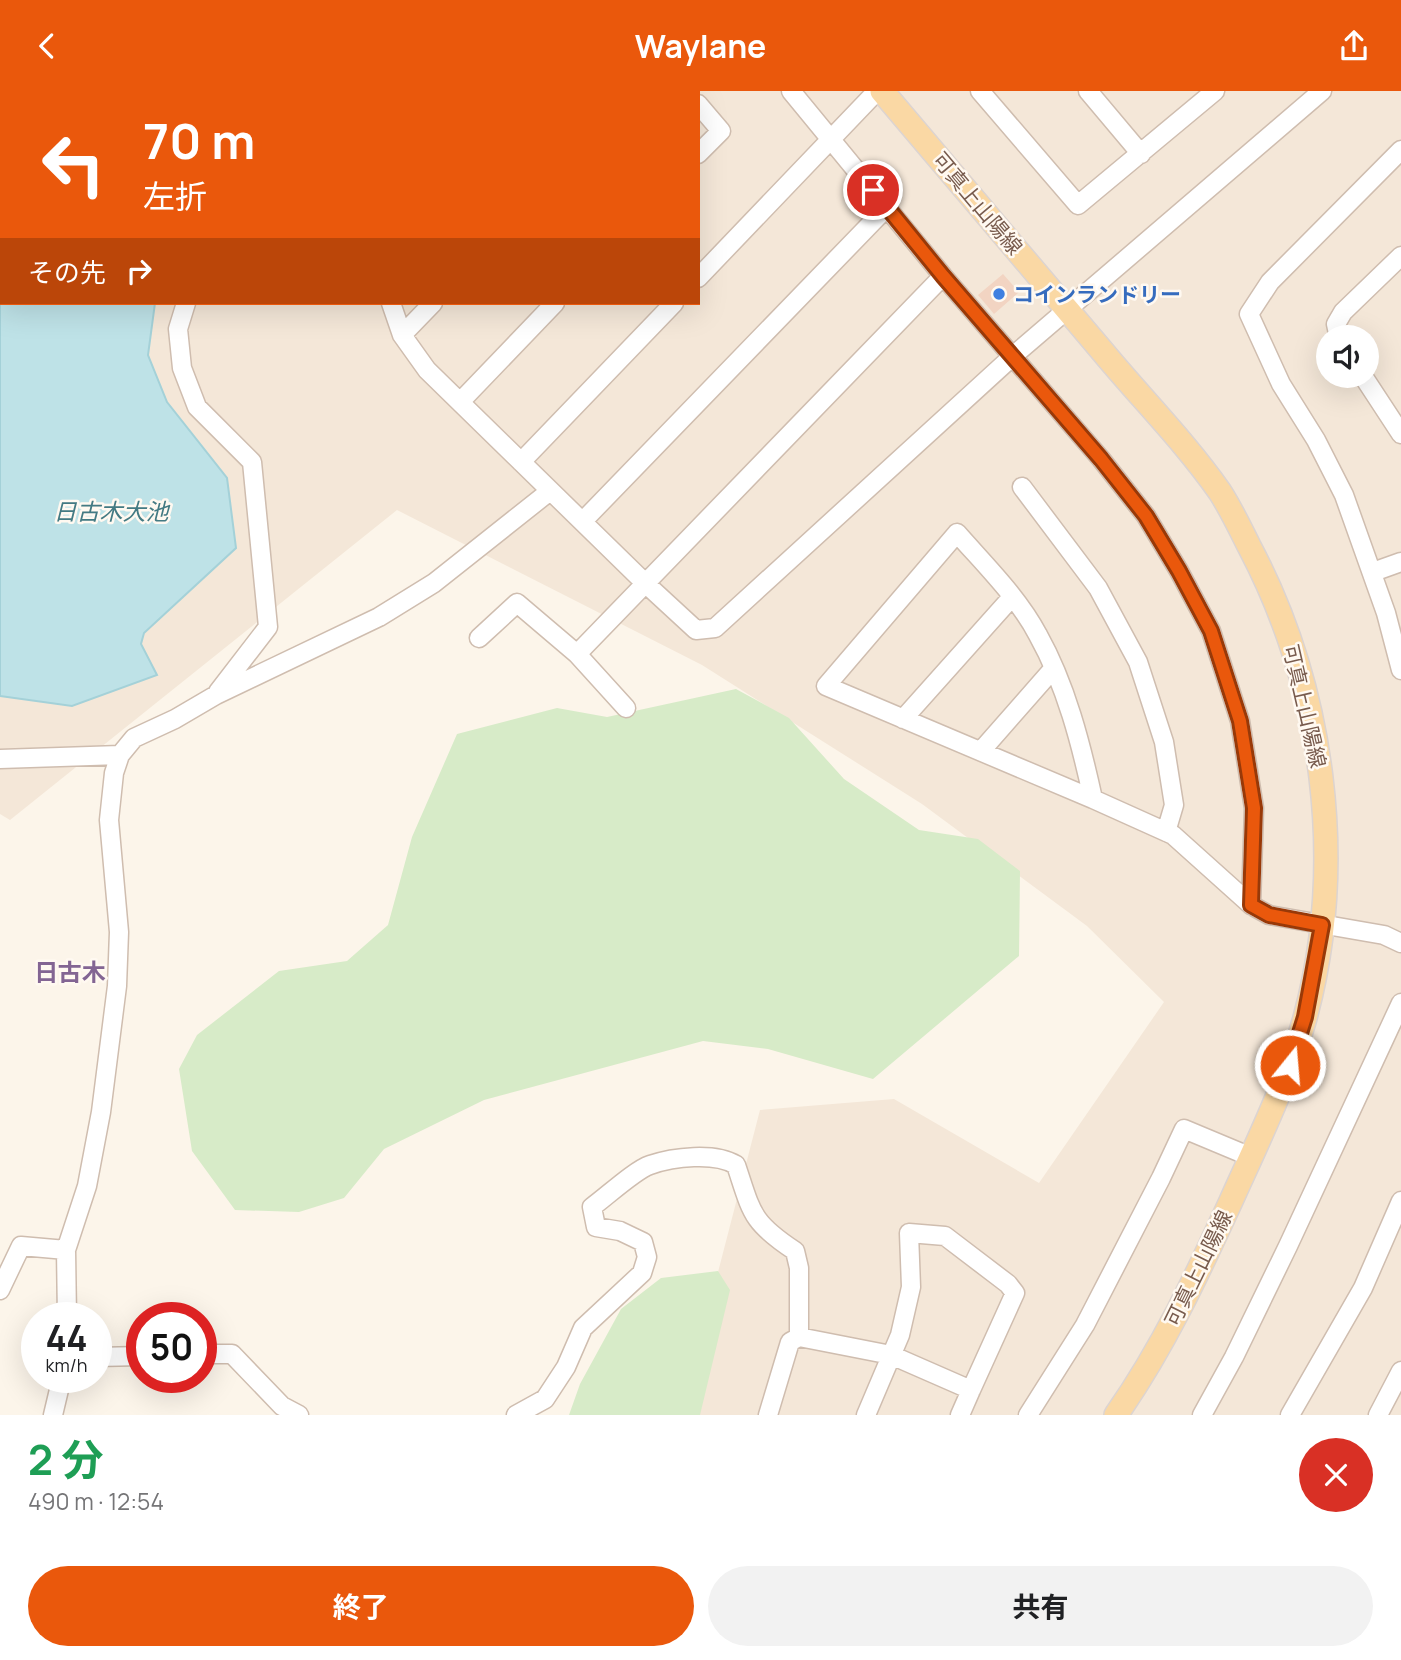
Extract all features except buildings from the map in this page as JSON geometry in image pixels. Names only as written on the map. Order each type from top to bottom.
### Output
[{"type":"main road","name":"可真上山陽線","points":[[880,91],[1068,308],[1220,493],[1265,575],[1286,628],[1304,688],[1322,780],[1322,925],[1305,1017],[1272,1113],[1199,1271],[1140,1381],[1116,1415]]},
{"type":"street","points":[[791,91],[943,276],[1101,459],[1146,516],[1179,571],[1211,631],[1240,721],[1254,808],[1251,905]]},
{"type":"street","points":[[700,276],[880,91]]},
{"type":"street","points":[[980,91],[1078,205],[1141,154],[1205,94]]},
{"type":"street","points":[[1088,91],[1141,154]]},
{"type":"street","points":[[392,305],[402,335],[427,370],[460,403],[696,630],[715,628],[1013,356],[1322,91]]},
{"type":"street","points":[[700,106],[721,131],[700,152]]},
{"type":"street","points":[[1398,160],[1270,282],[1249,314],[1281,384],[1316,440],[1344,495],[1373,572],[1401,670]]},
{"type":"street","points":[[583,521],[887,207]]},
{"type":"street","points":[[1336,325],[1343,312],[1401,257]]},
{"type":"street","points":[[577,654],[943,276]]},
{"type":"street","points":[[185,305],[178,329],[182,368],[197,407],[252,462],[268,627],[216,695]]},
{"type":"street","points":[[402,335],[431,305]]},
{"type":"street","points":[[460,403],[553,305]]},
{"type":"street","points":[[521,462],[672,305]]},
{"type":"street","points":[[1371,388],[1401,434]]},
{"type":"street","points":[[1022,487],[1098,588],[1138,662],[1164,742],[1174,805],[1166,832]]},
{"type":"street","points":[[67,1302],[66,1250],[87,1186],[101,1112],[117,986],[119,932],[109,820],[114,773],[120,755],[134,737],[176,719],[216,695],[390,610],[434,583],[550,491]]},
{"type":"street","points":[[1093,799],[1078,731],[1038,635],[1012,597],[957,533],[826,686],[1174,835],[1251,905],[1269,915],[1384,935],[1401,943]]},
{"type":"street","points":[[1373,572],[1401,562]]},
{"type":"street","points":[[903,719],[1012,597]]},
{"type":"street","points":[[479,638],[517,603],[577,654],[626,708]]},
{"type":"street","points":[[981,751],[1053,669]]},
{"type":"street","points":[[0,759],[120,755]]},
{"type":"street","points":[[1202,1415],[1288,1247],[1401,1003]]},
{"type":"street","points":[[1028,1415],[1085,1325],[1184,1129],[1251,1157]]},
{"type":"street","points":[[516,1415],[545,1399],[566,1367],[583,1328],[642,1273],[647,1257],[643,1242],[620,1231],[596,1227],[592,1207],[648,1165],[700,1156],[724,1157],[736,1165],[752,1214],[767,1233],[795,1251],[799,1268],[799,1337]]},
{"type":"street","points":[[1290,1415],[1363,1288],[1401,1201]]},
{"type":"street","points":[[866,1415],[900,1335],[911,1287],[909,1233],[945,1236],[1015,1293],[960,1415]]},
{"type":"street","points":[[0,1290],[20,1246],[66,1250]]},
{"type":"street","points":[[768,1415],[790,1342],[799,1337],[891,1355],[971,1390]]},
{"type":"street","points":[[217,1354],[232,1354],[282,1406],[299,1415]]},
{"type":"street","points":[[1378,1415],[1401,1371]]},
{"type":"street","points":[[53,1415],[58,1393]]},
{"type":"shaded area","points":[[700,91],[1401,91],[1401,1415],[681,1415],[760,1110],[894,1099],[1039,1183],[1164,1002],[1087,926],[922,804],[702,665],[397,510],[10,820],[0,814],[0,305],[700,305]]},
{"type":"green space","points":[[736,689],[789,718],[844,779],[919,830],[978,839],[1020,871],[1019,956],[873,1079],[768,1049],[703,1041],[484,1100],[384,1149],[344,1198],[299,1212],[235,1210],[192,1151],[179,1069],[197,1035],[279,971],[347,961],[388,925],[412,837],[457,734],[557,708],[607,717]]},
{"type":"green space","points":[[718,1271],[730,1290],[700,1415],[569,1415],[580,1384],[621,1309],[661,1278]]},
{"type":"water","name":"日古木大池","points":[[0,305],[155,305],[148,355],[167,402],[227,478],[236,548],[144,633],[141,644],[157,675],[72,706],[0,696]]},
{"type":"place","name":"コインランドリー","points":[[999,294]]},
{"type":"district","name":"日古木","points":[[70,971]]},
{"type":"route","points":[[873,190],[1146,516],[1211,631],[1240,721],[1254,808],[1251,905],[1269,915],[1322,925],[1305,1017],[1290,1065]]}]
